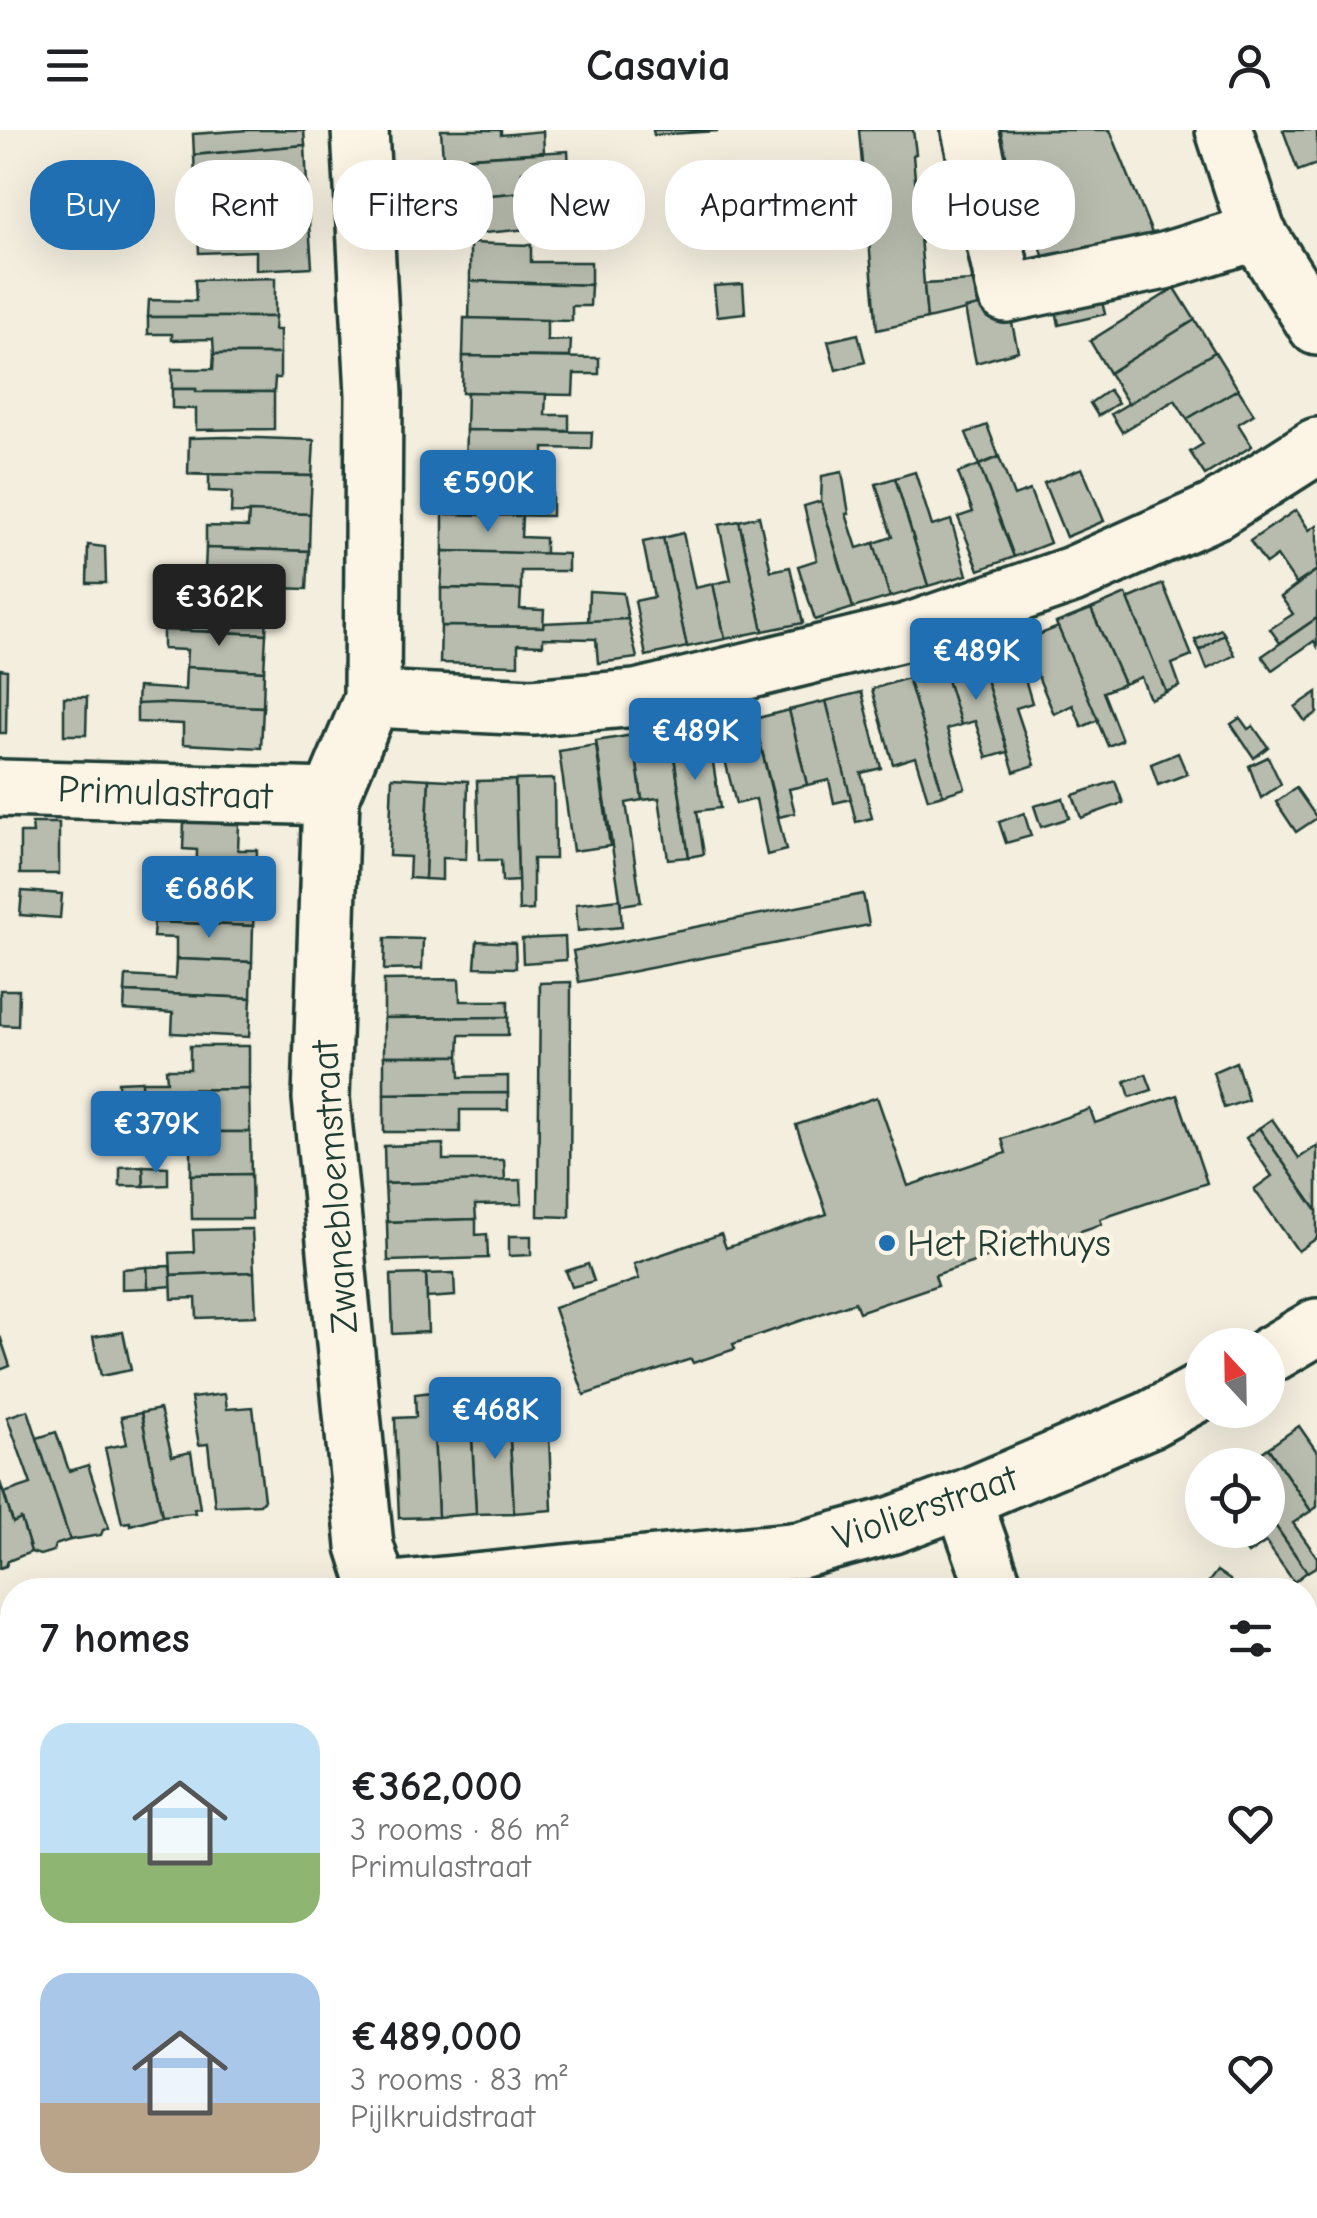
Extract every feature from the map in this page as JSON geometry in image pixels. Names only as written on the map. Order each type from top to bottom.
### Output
[{"type":"street","name":"Zwanebloemstraat","points":[[360,130],[374,394],[372,699],[331,796],[321,1098],[364,1546],[376,1578]]},
{"type":"street","points":[[970,130],[1006,294],[1164,260],[1257,232]]},
{"type":"street","points":[[1224,130],[1257,232],[1317,327]]},
{"type":"street","points":[[372,699],[534,707],[636,698],[908,632],[1072,575],[1215,511],[1317,446]]},
{"type":"street","name":"Primulastraat","points":[[0,788],[331,796]]},
{"type":"street","name":"Violierstraat","points":[[514,1578],[800,1550],[893,1525],[963,1499],[1149,1420],[1185,1400]]},
{"type":"street","points":[[963,1499],[991,1578]]},
{"type":"building","points":[[304,130],[305,145],[194,155],[193,134]]},
{"type":"building","points":[[441,130],[501,130],[501,135],[543,131],[544,152],[443,159]]},
{"type":"building","points":[[653,130],[717,130],[717,131],[654,135]]},
{"type":"building","points":[[859,130],[913,130],[916,154],[912,160],[912,250],[921,250],[927,319],[877,330],[870,250],[892,250],[892,160],[862,160]]},
{"type":"building","points":[[987,130],[1110,130],[1160,253],[1049,280],[1042,250],[1075,250],[1075,160],[998,160]]},
{"type":"building","points":[[1283,130],[1317,130],[1317,164],[1298,171]]},
{"type":"building","points":[[305,145],[306,160],[194,160],[194,155]]},
{"type":"building","points":[[568,151],[569,160],[513,160],[513,193],[493,195],[493,160],[443,159]]},
{"type":"building","points":[[513,193],[513,230],[493,232],[493,195]]},
{"type":"building","points":[[493,244],[531,250],[531,262],[591,262],[591,285],[470,281],[470,250],[493,250]]},
{"type":"building","points":[[199,250],[311,250],[312,267],[256,270],[256,251]]},
{"type":"building","points":[[275,278],[275,317],[148,317],[149,300],[196,301],[195,280]]},
{"type":"building","points":[[988,280],[991,304],[927,319],[924,284]]},
{"type":"building","points":[[470,281],[591,285],[590,306],[572,306],[572,321],[469,319]]},
{"type":"building","points":[[743,284],[745,313],[717,316],[714,286]]},
{"type":"building","points":[[1175,288],[1195,320],[1109,373],[1090,341]]},
{"type":"building","points":[[1099,289],[1105,314],[1059,325],[1054,299]]},
{"type":"building","points":[[1007,300],[1018,351],[976,363],[965,309]]},
{"type":"building","points":[[148,317],[275,317],[274,330],[280,330],[280,354],[214,354],[213,339],[172,340],[172,334],[148,334]]},
{"type":"building","points":[[464,318],[547,320],[547,341],[571,340],[570,357],[463,356]]},
{"type":"building","points":[[1195,320],[1215,352],[1129,405],[1109,373]]},
{"type":"building","points":[[858,334],[865,362],[836,370],[828,341]]},
{"type":"building","points":[[1215,352],[1238,389],[1187,419],[1175,400],[1122,432],[1111,414]]},
{"type":"building","points":[[214,354],[280,354],[280,378],[275,378],[274,392],[172,389],[172,369],[213,369]]},
{"type":"building","points":[[463,356],[599,358],[599,374],[574,374],[573,395],[462,393]]},
{"type":"building","points":[[172,389],[274,392],[274,429],[196,430],[196,409],[172,408]]},
{"type":"building","points":[[1238,389],[1254,414],[1238,424],[1252,446],[1205,475],[1190,452],[1203,444],[1187,419]]},
{"type":"building","points":[[1109,390],[1118,403],[1098,416],[1090,403]]},
{"type":"building","points":[[467,392],[546,394],[545,415],[569,415],[569,431],[466,430]]},
{"type":"building","points":[[987,425],[999,457],[979,465],[966,433]]},
{"type":"building","points":[[466,430],[592,432],[591,449],[544,448],[544,469],[465,468]]},
{"type":"building","points":[[189,438],[314,440],[312,476],[188,474]]},
{"type":"building","points":[[999,457],[1014,496],[1030,490],[1050,543],[1014,557],[979,465]]},
{"type":"building","points":[[979,465],[1014,557],[979,570],[958,517],[973,512],[958,473]]},
{"type":"building","points":[[1082,468],[1104,521],[1066,537],[1044,483]]},
{"type":"building","points":[[842,472],[846,514],[857,548],[874,543],[890,597],[853,608],[821,501],[822,476]]},
{"type":"building","points":[[915,472],[932,526],[951,520],[967,575],[928,586],[895,478]]},
{"type":"building","points":[[188,474],[312,476],[310,514],[231,513],[232,492],[209,491],[209,475]]},
{"type":"building","points":[[444,476],[552,478],[552,516],[443,514]]},
{"type":"building","points":[[895,478],[928,586],[890,597],[874,543],[892,537],[876,484]]},
{"type":"building","points":[[821,501],[853,608],[815,620],[798,566],[817,560],[804,506]]},
{"type":"building","points":[[1296,510],[1309,530],[1317,525],[1317,570],[1296,584],[1277,556],[1266,564],[1250,541]]},
{"type":"building","points":[[249,512],[310,514],[309,551],[206,548],[206,526],[248,527]]},
{"type":"building","points":[[443,514],[522,516],[521,537],[545,538],[545,554],[443,551]]},
{"type":"building","points":[[759,516],[771,571],[790,567],[803,623],[763,631],[739,521]]},
{"type":"building","points":[[739,521],[763,631],[725,639],[713,584],[731,580],[719,525]]},
{"type":"building","points":[[683,533],[695,588],[713,584],[725,639],[687,647],[663,538]]},
{"type":"building","points":[[663,538],[687,647],[646,656],[635,601],[654,597],[643,542]]},
{"type":"building","points":[[88,545],[105,547],[106,583],[87,583]]},
{"type":"building","points":[[206,548],[309,551],[307,589],[247,587],[248,571],[205,570]]},
{"type":"building","points":[[443,551],[568,554],[568,571],[521,571],[521,590],[441,588]]},
{"type":"building","points":[[1317,570],[1317,618],[1280,643],[1270,629],[1293,614],[1281,597]]},
{"type":"building","points":[[1163,584],[1192,656],[1172,664],[1180,686],[1166,692],[1128,599]]},
{"type":"building","points":[[441,588],[521,590],[520,609],[544,610],[543,627],[441,626]]},
{"type":"building","points":[[589,591],[623,593],[628,619],[588,623]]},
{"type":"building","points":[[189,594],[268,598],[266,634],[163,630],[164,614],[188,616]]},
{"type":"building","points":[[1126,594],[1166,692],[1150,699],[1141,677],[1124,684],[1091,609]]},
{"type":"building","points":[[1091,609],[1124,684],[1103,692],[1122,740],[1108,746],[1056,623]]},
{"type":"building","points":[[1317,618],[1317,646],[1314,641],[1272,670],[1262,656]]},
{"type":"building","points":[[628,619],[637,658],[598,663],[596,639],[543,638],[543,645],[518,644],[518,665],[440,663],[441,626],[543,627],[544,623]]},
{"type":"building","points":[[1058,627],[1098,720],[1082,727],[1073,705],[1054,714],[1023,641]]},
{"type":"building","points":[[1221,629],[1224,634],[1200,651],[1195,640]]},
{"type":"building","points":[[163,630],[266,634],[264,671],[186,667],[187,650],[163,649]]},
{"type":"building","points":[[1224,634],[1235,655],[1207,669],[1200,651]]},
{"type":"building","points":[[1015,645],[1032,703],[1016,708],[1035,765],[1014,772],[979,656]]},
{"type":"building","points":[[979,656],[1008,752],[987,758],[975,721],[961,725],[943,667]]},
{"type":"building","points":[[186,667],[264,671],[263,707],[137,704],[138,687],[185,690]]},
{"type":"building","points":[[943,667],[961,725],[947,729],[965,788],[943,795],[908,678]]},
{"type":"building","points":[[0,669],[7,670],[6,733],[0,733]]},
{"type":"building","points":[[908,678],[943,795],[928,799],[915,757],[893,764],[872,689]]},
{"type":"building","points":[[862,692],[881,768],[861,773],[872,818],[856,822],[826,701]]},
{"type":"building","points":[[1317,692],[1317,713],[1305,721],[1295,707]]},
{"type":"building","points":[[64,697],[87,697],[86,735],[64,735]]},
{"type":"building","points":[[826,701],[851,799],[834,803],[829,780],[807,785],[789,710]]},
{"type":"building","points":[[137,704],[263,707],[261,748],[183,744],[183,724],[137,722]]},
{"type":"building","points":[[789,710],[807,785],[789,789],[795,813],[779,817],[754,719]]},
{"type":"building","points":[[1240,718],[1248,729],[1253,726],[1268,747],[1254,758],[1231,724]]},
{"type":"building","points":[[754,719],[786,850],[767,855],[756,799],[736,804],[717,728]]},
{"type":"building","points":[[670,730],[689,857],[668,859],[659,798],[642,800],[633,735]]},
{"type":"building","points":[[708,730],[720,808],[697,811],[704,854],[689,857],[671,735]]},
{"type":"building","points":[[633,735],[642,800],[626,803],[641,902],[621,905],[596,741]]},
{"type":"building","points":[[596,745],[610,846],[573,851],[559,751]]},
{"type":"building","points":[[1178,753],[1187,774],[1158,785],[1151,764]]},
{"type":"building","points":[[1268,757],[1281,784],[1261,798],[1249,766]]},
{"type":"building","points":[[392,777],[429,779],[425,879],[409,878],[410,857],[389,856]]},
{"type":"building","points":[[429,779],[468,781],[466,859],[442,858],[442,880],[425,879]]},
{"type":"building","points":[[554,779],[555,859],[533,859],[533,910],[519,911],[515,780]]},
{"type":"building","points":[[515,780],[518,881],[502,882],[501,860],[479,860],[477,781]]},
{"type":"building","points":[[1115,781],[1123,803],[1081,818],[1073,795]]},
{"type":"building","points":[[1296,788],[1317,818],[1296,832],[1276,802]]},
{"type":"building","points":[[1063,798],[1069,818],[1041,827],[1034,806]]},
{"type":"building","points":[[1024,813],[1031,836],[1006,843],[999,822]]},
{"type":"building","points":[[184,822],[239,824],[238,850],[257,850],[256,887],[196,886],[197,850],[183,849]]},
{"type":"building","points":[[32,823],[59,823],[59,874],[20,874],[20,833],[33,833]]},
{"type":"building","points":[[179,885],[256,887],[253,926],[154,922],[154,906],[178,907]]},
{"type":"building","points":[[22,891],[62,894],[60,918],[20,915]]},
{"type":"building","points":[[863,894],[869,925],[579,982],[573,951]]},
{"type":"building","points":[[620,899],[622,927],[578,931],[576,904]]},
{"type":"building","points":[[154,922],[253,926],[252,962],[176,959],[176,938],[153,937]]},
{"type":"building","points":[[565,937],[566,960],[523,963],[522,939]]},
{"type":"building","points":[[385,938],[423,939],[422,969],[384,970]]},
{"type":"building","points":[[477,941],[515,943],[516,968],[475,967]]},
{"type":"building","points":[[176,959],[252,962],[251,998],[125,992],[126,976],[175,979]]},
{"type":"building","points":[[459,979],[460,1001],[508,1001],[508,1017],[384,1018],[384,980]]},
{"type":"building","points":[[571,982],[570,1217],[538,1216],[540,983]]},
{"type":"building","points":[[0,990],[19,990],[18,1026],[0,1025]]},
{"type":"building","points":[[125,992],[251,998],[249,1037],[172,1033],[173,1013],[124,1010]]},
{"type":"building","points":[[508,1017],[508,1035],[460,1035],[459,1056],[384,1056],[384,1018]]},
{"type":"building","points":[[190,1046],[249,1046],[249,1089],[167,1090],[167,1100],[142,1101],[142,1081],[167,1081],[166,1069],[190,1069]]},
{"type":"building","points":[[384,1056],[459,1056],[460,1077],[508,1076],[508,1093],[384,1094]]},
{"type":"building","points":[[1236,1062],[1248,1100],[1224,1108],[1213,1072]]},
{"type":"building","points":[[1146,1074],[1152,1090],[1130,1097],[1125,1081]]},
{"type":"building","points":[[142,1081],[142,1101],[119,1101],[118,1082]]},
{"type":"building","points":[[249,1089],[250,1132],[191,1132],[190,1114],[167,1115],[167,1090]]},
{"type":"building","points":[[508,1093],[508,1110],[460,1110],[460,1132],[384,1132],[384,1094]]},
{"type":"building","name":"Het Riethuys","points":[[1177,1095],[1207,1183],[1100,1219],[1102,1224],[1060,1238],[1058,1234],[935,1275],[938,1285],[859,1312],[855,1302],[733,1344],[735,1349],[693,1363],[691,1359],[584,1395],[554,1308],[639,1279],[634,1264],[654,1257],[721,1234],[726,1248],[827,1214],[796,1125],[877,1097],[908,1186],[1006,1153],[1002,1139],[1090,1109],[1095,1123]]},
{"type":"building","points":[[1272,1119],[1299,1158],[1317,1146],[1317,1211],[1259,1128]]},
{"type":"building","points":[[1259,1128],[1317,1211],[1317,1238],[1298,1251],[1254,1189],[1272,1176],[1246,1138]]},
{"type":"building","points":[[191,1132],[250,1132],[251,1174],[191,1175]]},
{"type":"building","points":[[443,1144],[443,1160],[504,1160],[505,1181],[385,1184],[384,1146]]},
{"type":"building","points":[[143,1166],[144,1186],[120,1186],[120,1167]]},
{"type":"building","points":[[143,1166],[168,1167],[168,1185],[144,1186]]},
{"type":"building","points":[[251,1174],[252,1219],[192,1219],[191,1175]]},
{"type":"building","points":[[521,1180],[522,1204],[475,1205],[476,1219],[387,1222],[385,1184]]},
{"type":"building","points":[[476,1219],[476,1235],[487,1234],[488,1258],[388,1261],[387,1222]]},
{"type":"building","points":[[252,1229],[254,1272],[171,1275],[170,1253],[194,1252],[193,1230]]},
{"type":"building","points":[[509,1236],[531,1236],[531,1255],[509,1256]]},
{"type":"building","points":[[588,1264],[594,1281],[572,1287],[566,1271]]},
{"type":"building","points":[[170,1266],[172,1286],[148,1288],[147,1267]]},
{"type":"building","points":[[147,1267],[148,1288],[122,1289],[122,1269]]},
{"type":"building","points":[[254,1272],[256,1316],[197,1318],[196,1298],[172,1299],[171,1275]]},
{"type":"building","points":[[454,1273],[455,1296],[427,1298],[426,1274]]},
{"type":"building","points":[[426,1274],[428,1332],[393,1334],[391,1275]]},
{"type":"building","points":[[123,1332],[131,1370],[101,1376],[93,1337]]},
{"type":"building","points":[[0,1336],[10,1366],[0,1370]]},
{"type":"building","points":[[524,1388],[527,1436],[549,1435],[552,1510],[514,1513],[507,1389]]},
{"type":"building","points":[[490,1389],[507,1389],[514,1513],[476,1514],[472,1439],[493,1438]]},
{"type":"building","points":[[449,1391],[451,1439],[472,1439],[476,1514],[438,1517],[432,1392]]},
{"type":"building","points":[[432,1392],[438,1517],[399,1518],[395,1418],[416,1417],[415,1394]]},
{"type":"building","points":[[225,1394],[227,1409],[253,1407],[264,1500],[260,1504],[215,1506],[208,1444],[199,1445],[191,1398]]},
{"type":"building","points":[[160,1409],[172,1456],[191,1452],[200,1508],[194,1509],[195,1513],[162,1516],[141,1413]]},
{"type":"building","points":[[28,1410],[70,1540],[40,1555],[31,1552],[21,1519],[13,1523],[4,1493],[31,1484],[7,1417]]},
{"type":"building","points":[[141,1413],[162,1516],[130,1525],[122,1523],[105,1448],[127,1444],[121,1417]]},
{"type":"building","points":[[1299,1426],[1317,1452],[1317,1507],[1311,1511],[1285,1473],[1285,1448],[1268,1448]]},
{"type":"building","points":[[56,1432],[69,1471],[88,1465],[109,1528],[101,1535],[70,1540],[37,1438]]},
{"type":"building","points":[[1285,1473],[1311,1511],[1293,1523],[1317,1557],[1317,1566],[1307,1572],[1285,1540]]},
{"type":"building","points":[[0,1482],[13,1523],[21,1519],[31,1552],[0,1568]]},
{"type":"building","points":[[1285,1540],[1307,1572],[1291,1578],[1270,1548],[1285,1548]]},
{"type":"place","name":"Het Riethuys","points":[[887,1243]]}]
